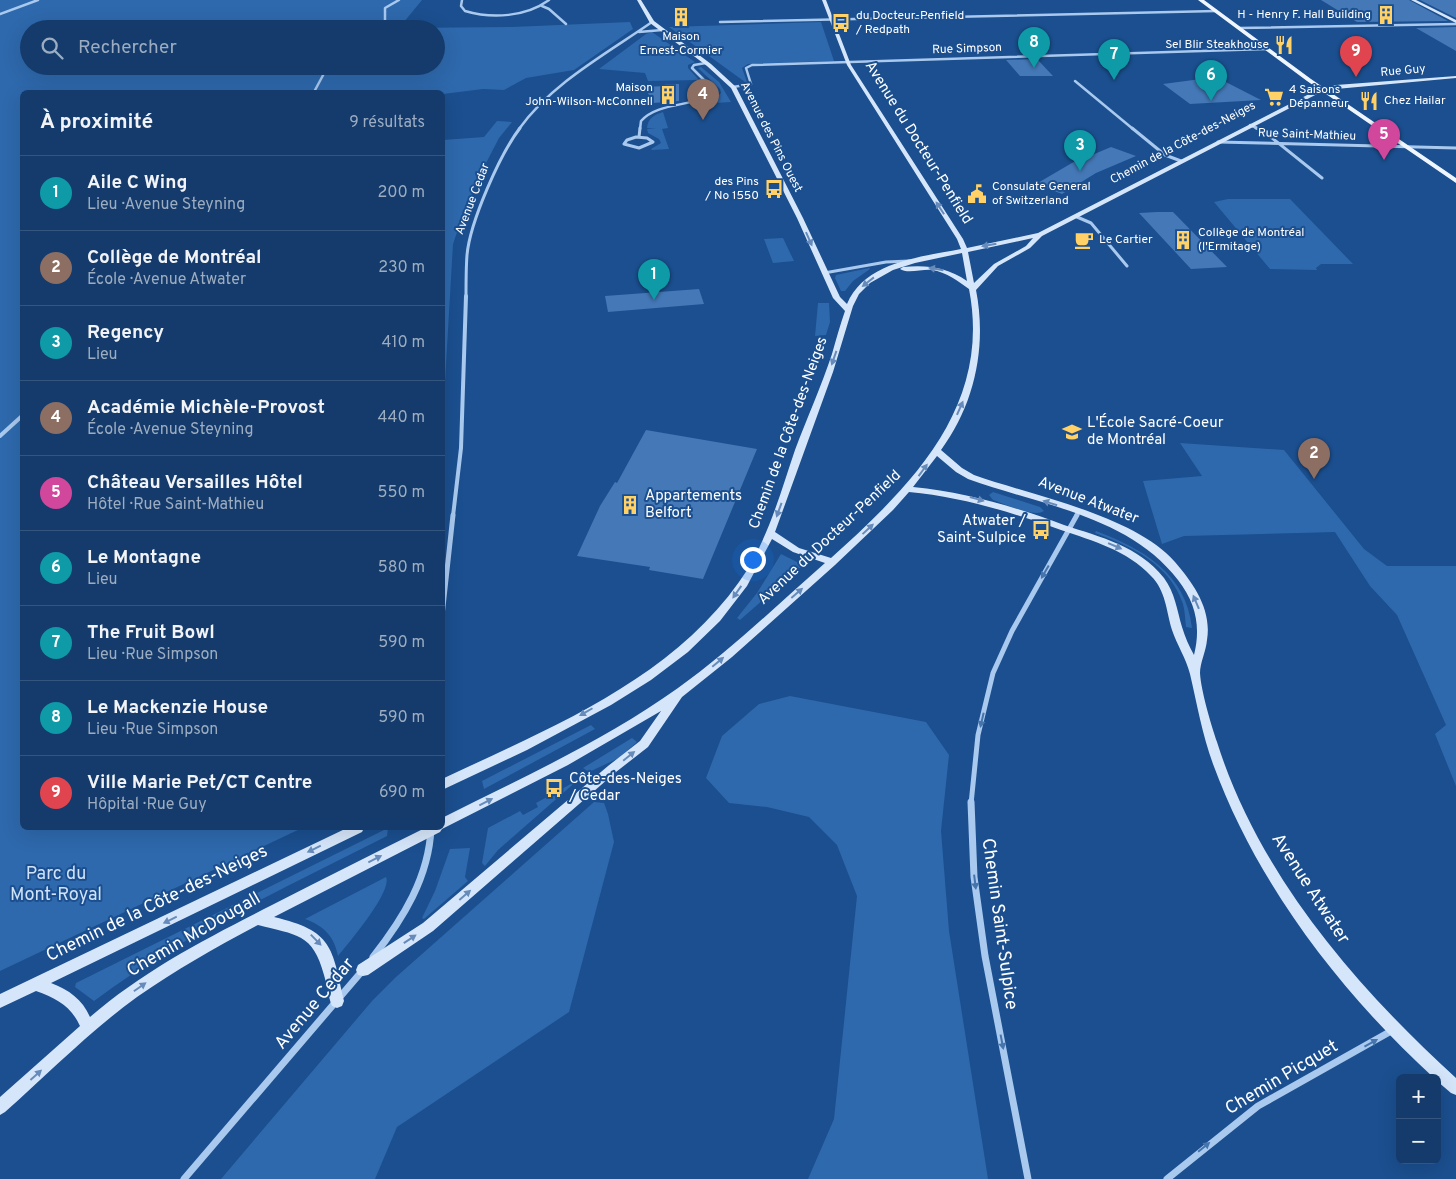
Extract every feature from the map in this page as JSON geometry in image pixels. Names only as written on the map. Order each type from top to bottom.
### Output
[{"type":"main road","name":"Avenue des Pins Ouest","points":[[639,0],[652,22],[706,62],[733,87],[800,218],[836,298],[849,311]]},
{"type":"main road","name":"Avenue du Docteur-Penfield","points":[[445,822],[574,757],[680,692],[738,645],[832,562],[908,489],[937,451],[960,407],[972,373],[977,338],[973,289],[965,250],[848,62],[824,0]]},
{"type":"main road","points":[[1201,0],[1322,90],[1456,180]]},
{"type":"main road","points":[[1413,0],[1456,23]]},
{"type":"main road","name":"Rue Guy","points":[[1322,90],[1456,77]]},
{"type":"main road","name":"Chemin de la Côte-des-Neiges","points":[[445,784],[575,719],[647,675],[677,654],[711,623],[731,601],[758,558],[770,533],[820,398],[852,299],[859,289],[872,278],[914,261],[1040,235],[1250,125],[1322,90]]},
{"type":"main road","points":[[888,270],[940,269],[954,275],[973,289],[996,266],[1028,247],[1040,235]]},
{"type":"main road","name":"Avenue Atwater","points":[[937,451],[959,470],[971,477],[1116,526],[1151,546],[1167,560],[1186,583],[1197,603],[1203,630],[1195,672]]},
{"type":"main road","name":"Avenue Atwater","points":[[908,489],[944,491],[972,498],[1069,530],[1121,548],[1140,560],[1153,572],[1169,593],[1177,627],[1195,672],[1206,724],[1221,770],[1260,850],[1291,901],[1358,990],[1394,1030],[1456,1088]]},
{"type":"main road","points":[[770,533],[796,550],[832,562]]},
{"type":"main road","points":[[363,970],[428,927],[612,769],[633,754],[644,744],[680,692]]},
{"type":"main road","name":"Chemin de la Côte-des-Neiges","points":[[0,1001],[354,830]]},
{"type":"main road","name":"Chemin McDougall","points":[[0,1107],[88,1028],[132,993],[177,963],[257,919],[429,830]]},
{"type":"main road","points":[[257,919],[302,930],[316,939],[324,950],[328,961],[336,1001]]},
{"type":"main road","points":[[35,984],[71,999],[82,1011],[88,1028]]},
{"type":"street","points":[[0,14],[38,0]]},
{"type":"street","points":[[385,20],[385,8],[399,0]]},
{"type":"street","points":[[462,0],[461,6],[465,11],[486,15],[516,13],[541,6],[549,0]]},
{"type":"street","points":[[541,6],[549,9],[566,24]]},
{"type":"street","points":[[720,22],[1216,11]]},
{"type":"street","name":"Avenue Cedar","points":[[445,589],[461,448],[466,253],[475,221],[507,145],[528,116],[556,90],[652,22]]},
{"type":"street","points":[[1239,28],[1456,23]]},
{"type":"street","name":"Avenue Cedar","points":[[639,32],[662,30]]},
{"type":"street","name":"Rue Simpson","points":[[733,87],[751,84],[746,68],[751,66],[1267,50]]},
{"type":"street","points":[[639,137],[641,122],[646,116],[660,110],[696,103],[713,94],[712,88],[692,68],[694,65],[706,62]]},
{"type":"street","points":[[315,90],[323,75]]},
{"type":"street","points":[[1075,81],[1165,155],[1181,161]]},
{"type":"street","points":[[1250,125],[1262,130],[1322,178]]},
{"type":"street","points":[[639,137],[649,138],[653,142],[641,148],[632,148],[624,144],[627,140],[639,137]]},
{"type":"street","name":"Rue Saint-Mathieu","points":[[1218,142],[1456,148]]},
{"type":"street","points":[[1076,216],[1092,224],[1127,266]]},
{"type":"street","name":"Chemin de la Côte-des-Neiges","points":[[824,273],[886,262],[914,261]]},
{"type":"street","points":[[0,436],[20,418]]},
{"type":"street","name":"Chemin Saint-Sulpice","points":[[1028,1179],[985,956],[974,877],[971,802],[978,736],[993,674],[1012,631],[1078,513]]},
{"type":"street","name":"Avenue Cedar","points":[[184,1179],[363,970],[391,933],[407,906],[425,864],[434,830]]},
{"type":"street","name":"Chemin Picquet","points":[[1167,1179],[1258,1106],[1394,1030]]},
{"type":"green space","name":"Parc du Mont-Royal","points":[[0,0],[422,0],[406,20],[20,20],[20,75],[445,75],[445,28],[630,22],[633,29],[574,70],[526,78],[504,90],[483,89],[445,94],[445,90],[20,90],[20,830],[298,830],[0,971]]},
{"type":"green space","points":[[821,22],[834,61],[748,64],[742,68],[747,82],[669,27]]},
{"type":"green space","points":[[652,32],[695,62],[688,65],[688,68],[699,80],[648,81],[645,73],[599,69],[646,34]]},
{"type":"green space","points":[[701,67],[719,82],[731,102],[700,104],[716,98],[721,93],[720,89],[698,68]]},
{"type":"green space","points":[[663,112],[668,128],[662,129],[669,149],[652,150],[661,143],[659,139],[648,133],[647,129],[656,129],[647,128],[652,117]]},
{"type":"green space","points":[[497,121],[512,122],[499,138],[483,169],[453,244],[445,382],[445,140],[484,137]]},
{"type":"green space","points":[[1228,199],[1290,199],[1353,264],[1321,264],[1316,268],[1317,270],[1270,269],[1214,202]]},
{"type":"green space","points":[[783,238],[794,261],[773,263],[764,239]]},
{"type":"green space","points":[[869,268],[853,281],[845,291],[841,291],[835,278],[836,275]]},
{"type":"green space","points":[[818,303],[829,303],[830,322],[826,335],[815,336]]},
{"type":"green space","points":[[1180,443],[1284,450],[1364,549],[1387,566],[1456,566],[1456,786],[1435,734],[1446,725],[1397,615],[1370,586],[1335,532],[1184,536],[1162,544],[1143,481],[1202,476]]},
{"type":"green space","points":[[993,492],[1040,507],[1044,511],[1039,513],[1027,512],[993,500],[989,495]]},
{"type":"green space","points":[[1096,531],[1145,555],[1159,566],[1171,578],[1181,592],[1188,609],[1192,628],[1186,627],[1184,607],[1177,590],[1159,567],[1148,558],[1122,544],[1095,533]]},
{"type":"green space","points":[[781,554],[803,565],[740,620],[737,618],[757,593]]},
{"type":"green space","points":[[790,696],[926,722],[949,755],[941,831],[949,931],[988,1179],[808,1179],[834,1119],[857,896],[837,845],[809,817],[767,807],[729,803],[706,778],[722,736],[759,704]]},
{"type":"green space","points":[[591,725],[595,729],[484,789],[482,781]]},
{"type":"green space","points":[[632,738],[637,742],[619,758],[589,772],[583,768]]},
{"type":"green space","points":[[578,780],[498,850],[485,866],[482,863],[488,828],[520,811],[523,815],[538,807],[536,803]]},
{"type":"green space","points":[[594,802],[604,803],[614,842],[569,1012],[397,1127],[375,1179],[221,1179],[372,1001],[396,977]]},
{"type":"green space","points":[[384,830],[388,830],[387,836],[200,932],[129,976],[94,1001],[75,987],[76,983]]},
{"type":"green space","points":[[470,848],[465,877],[468,881],[424,919],[422,918],[435,891],[450,849]]},
{"type":"green space","points":[[386,877],[383,894],[377,905],[338,956],[331,937],[318,925],[305,919]]},
{"type":"building","name":"H - Henry F. Hall Building","points":[[1321,0],[1409,0],[1448,21],[1357,22]]},
{"type":"building","points":[[1420,0],[1456,0],[1456,18]]},
{"type":"building","points":[[1456,27],[1456,51],[1416,28]]},
{"type":"building","points":[[1037,59],[1053,76],[1020,76],[1006,60]]},
{"type":"building","points":[[1216,77],[1261,100],[1190,104],[1163,84]]},
{"type":"building","name":"Maison John-Wilson-McConnell","points":[[665,84],[679,84],[679,101],[653,103],[645,87],[665,86]]},
{"type":"building","points":[[1111,147],[1136,156],[1096,173],[1062,194],[1036,184],[1077,160]]},
{"type":"building","name":"Collège de Montréal (l'Ermitage)","points":[[1173,212],[1227,267],[1191,269],[1139,213]]},
{"type":"building","points":[[699,289],[704,304],[608,312],[605,296]]},
{"type":"building","name":"Appartements Belfort","points":[[646,430],[757,449],[703,579],[649,570],[650,567],[577,556],[600,506],[615,482],[617,483]]},
{"type":"place","name":"H - Henry F. Hall Building","points":[[1386,15]]},
{"type":"place","name":"Maison Ernest-Cormier","points":[[681,17]]},
{"type":"place","name":"du Docteur-Penfield / Redpath","points":[[841,23]]},
{"type":"place","name":"Sel Blir Steakhouse","points":[[1284,45]]},
{"type":"place","name":"Le Mackenzie House","points":[[1034,68]]},
{"type":"place","name":"Ville Marie Pet/CT Centre","points":[[1356,77]]},
{"type":"place","name":"The Fruit Bowl","points":[[1114,80]]},
{"type":"place","name":"Maison John-Wilson-McConnell","points":[[668,95]]},
{"type":"place","name":"4 Saisons Dépanneur","points":[[1274,97]]},
{"type":"place","name":"Le Montagne","points":[[1211,101]]},
{"type":"place","name":"Chez Hailar","points":[[1369,101]]},
{"type":"place","name":"Académie Michèle-Provost","points":[[703,120]]},
{"type":"place","name":"Château Versailles Hôtel","points":[[1384,160]]},
{"type":"place","name":"Regency","points":[[1080,171]]},
{"type":"place","name":"des Pins / No 1550","points":[[774,189]]},
{"type":"place","name":"Consulate General of Switzerland","points":[[977,194]]},
{"type":"place","name":"Le Cartier","points":[[1084,240]]},
{"type":"place","name":"Collège de Montréal (l'Ermitage)","points":[[1183,240]]},
{"type":"place","name":"Aile C Wing","points":[[654,300]]},
{"type":"place","name":"L'École Sacré-Coeur de Montréal","points":[[1072,432]]},
{"type":"place","name":"Collège de Montréal","points":[[1314,479]]},
{"type":"place","name":"Appartements Belfort","points":[[630,505]]},
{"type":"place","name":"Atwater / Saint-Sulpice","points":[[1041,530]]},
{"type":"place","name":"Côte-des-Neiges / Cedar","points":[[554,788]]}]
